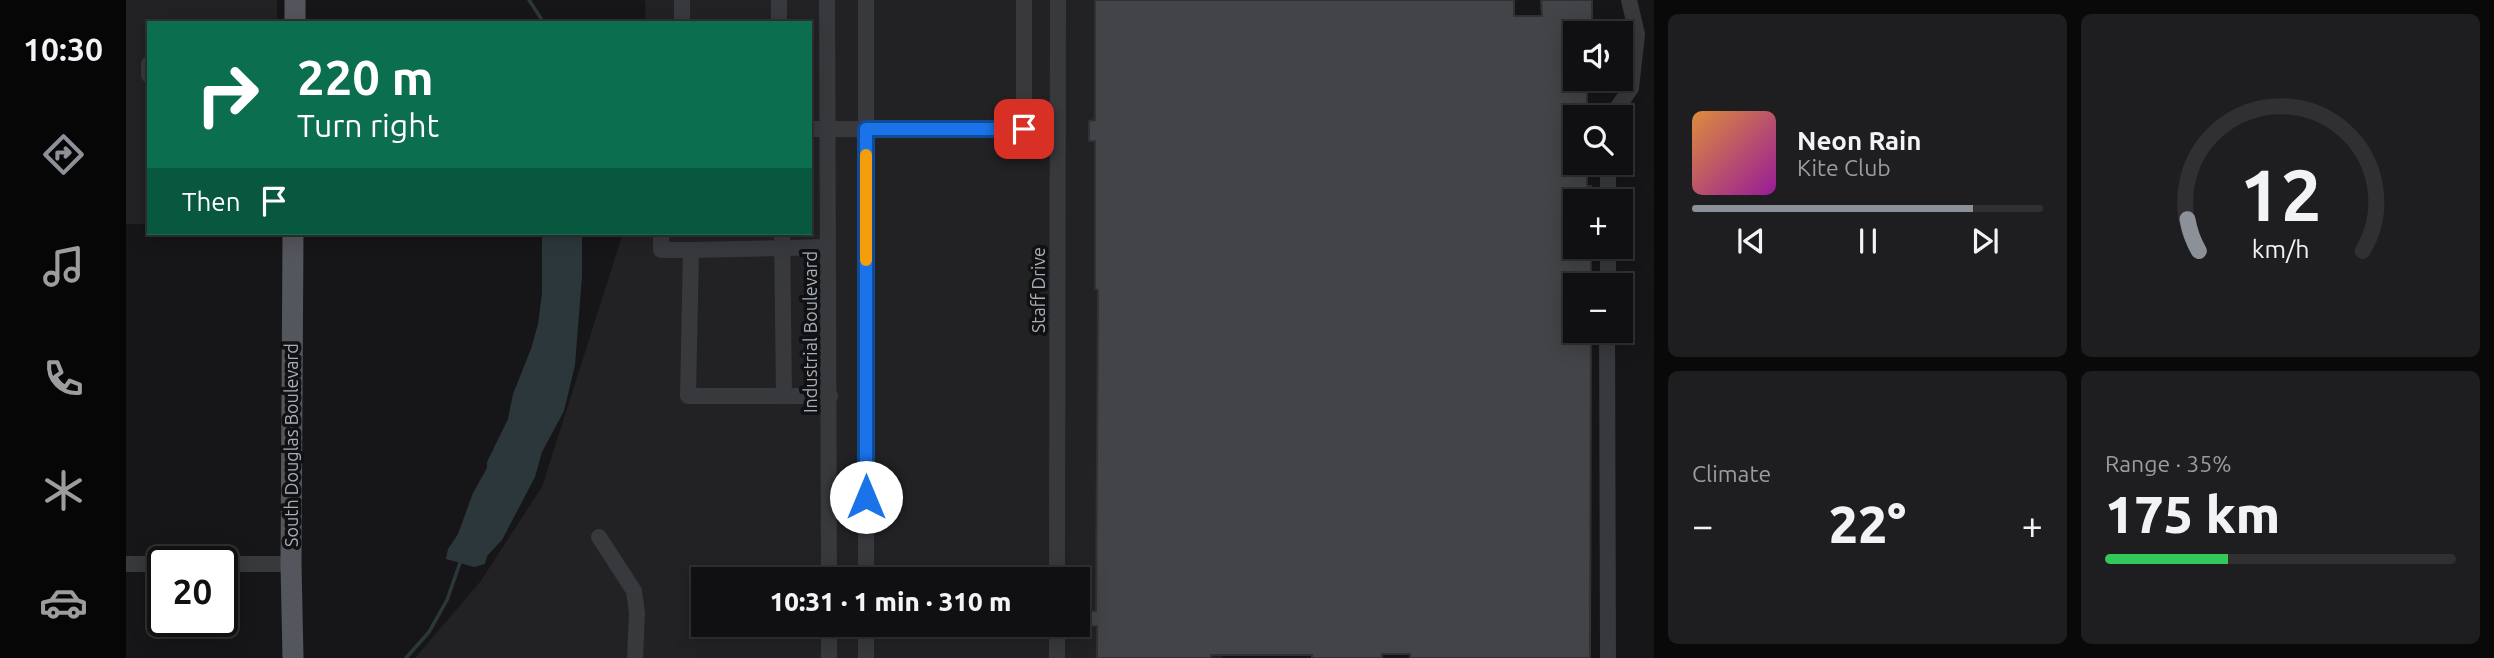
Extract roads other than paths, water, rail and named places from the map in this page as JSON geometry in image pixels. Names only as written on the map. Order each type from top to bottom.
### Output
[{"type":"main road","points":[[295,0],[295,21]]},
{"type":"main road","name":"South Douglas Boulevard","points":[[293,235],[293,658]]},
{"type":"street","points":[[682,0],[682,21]]},
{"type":"street","points":[[779,0],[779,21]]},
{"type":"street","name":"Industrial Boulevard","points":[[827,0],[829,567]]},
{"type":"street","points":[[866,0],[866,567]]},
{"type":"street","points":[[812,129],[1024,123],[1024,0]]},
{"type":"street","name":"Staff Drive","points":[[1057,567],[1058,0]]},
{"type":"street","points":[[1619,105],[1631,88],[1637,34],[1629,0]]},
{"type":"street","points":[[662,235],[662,250],[691,250],[782,240],[828,247]]},
{"type":"street","points":[[782,240],[784,396]]},
{"type":"street","points":[[691,250],[688,396],[830,396]]},
{"type":"street","points":[[1607,343],[1608,658]]},
{"type":"street","points":[[599,537],[634,591],[637,613],[635,658]]},
{"type":"street","points":[[126,564],[147,564]]},
{"type":"street","points":[[238,564],[291,564]]},
{"type":"street","points":[[829,637],[829,658]]},
{"type":"street","points":[[866,637],[866,658]]},
{"type":"street","points":[[1057,637],[1057,658]]},
{"type":"waterway","points":[[529,0],[543,21]]},
{"type":"waterway","points":[[406,658],[429,632],[447,600],[461,560]]}]
